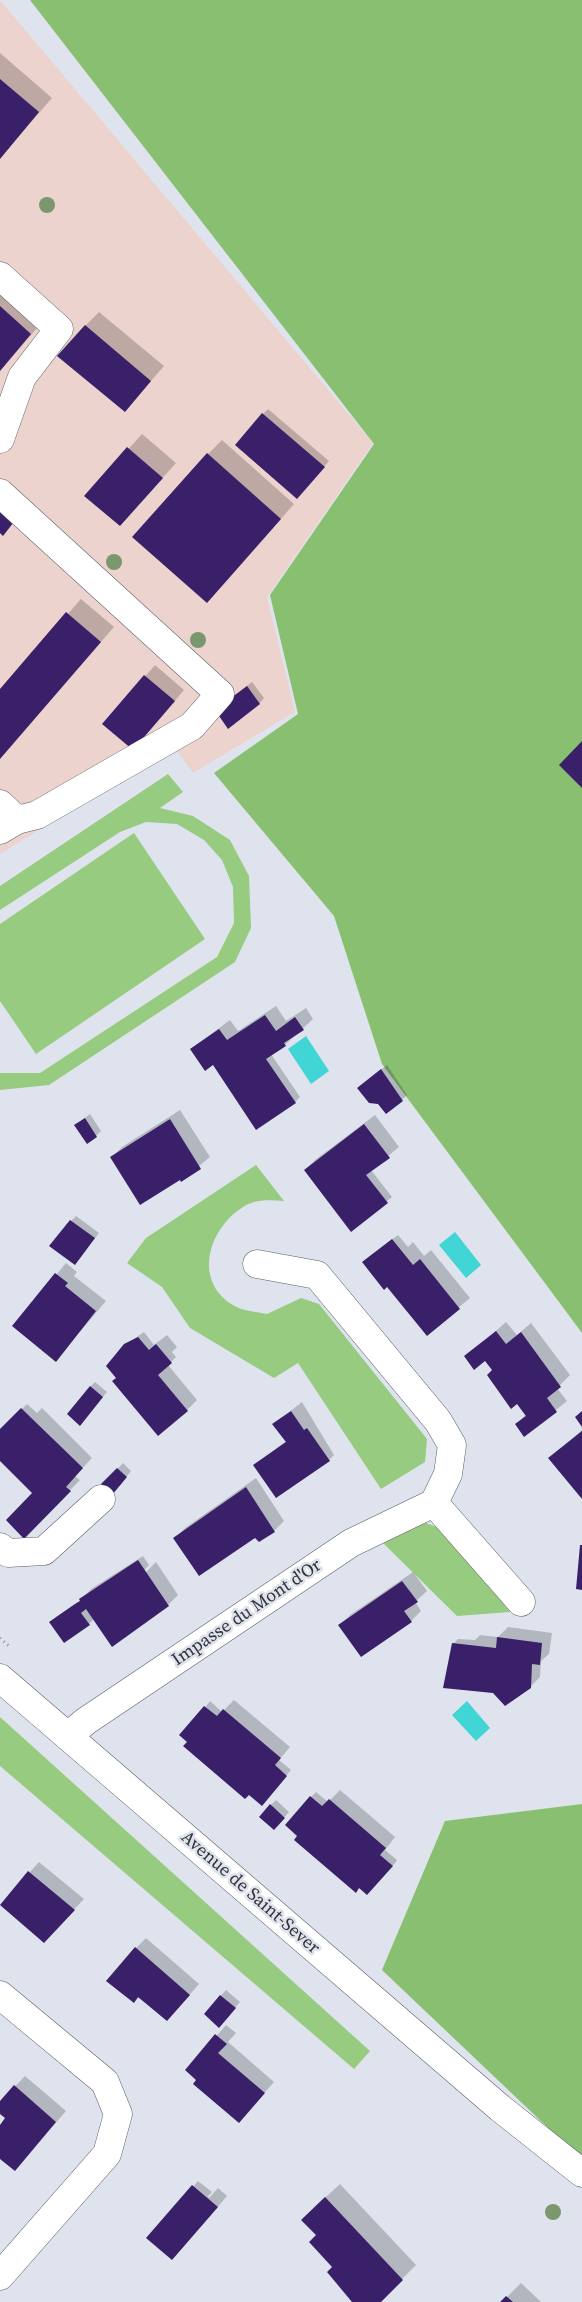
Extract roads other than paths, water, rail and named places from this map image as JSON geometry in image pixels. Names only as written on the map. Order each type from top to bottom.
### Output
[{"type":"street","points":[[0,276],[60,330],[22,378],[0,439]]},
{"type":"street","points":[[0,493],[220,694],[192,726],[37,815],[6,818]]},
{"type":"street","points":[[257,1264],[317,1275],[438,1421],[452,1445],[448,1474],[434,1503],[520,1602]]},
{"type":"street","points":[[0,1547],[8,1554],[44,1551],[101,1499]]},
{"type":"street","name":"Impasse du Mont d'Or","points":[[68,1736],[109,1706],[351,1543],[434,1503]]},
{"type":"street","name":"Avenue de Saint-Sever","points":[[0,1678],[500,2108],[582,2174]]},
{"type":"street","points":[[0,1995],[105,2082],[118,2114],[107,2154],[0,2276]]},
{"type":"street","name":"Avenue de Saint-Sever","points":[[500,2108],[582,2185]]},
{"type":"water","points":[[306,1036],[329,1071],[311,1084],[288,1049]]},
{"type":"water","points":[[455,1232],[481,1265],[466,1278],[439,1245]]},
{"type":"water","points":[[467,1701],[490,1728],[476,1741],[452,1715]]}]
